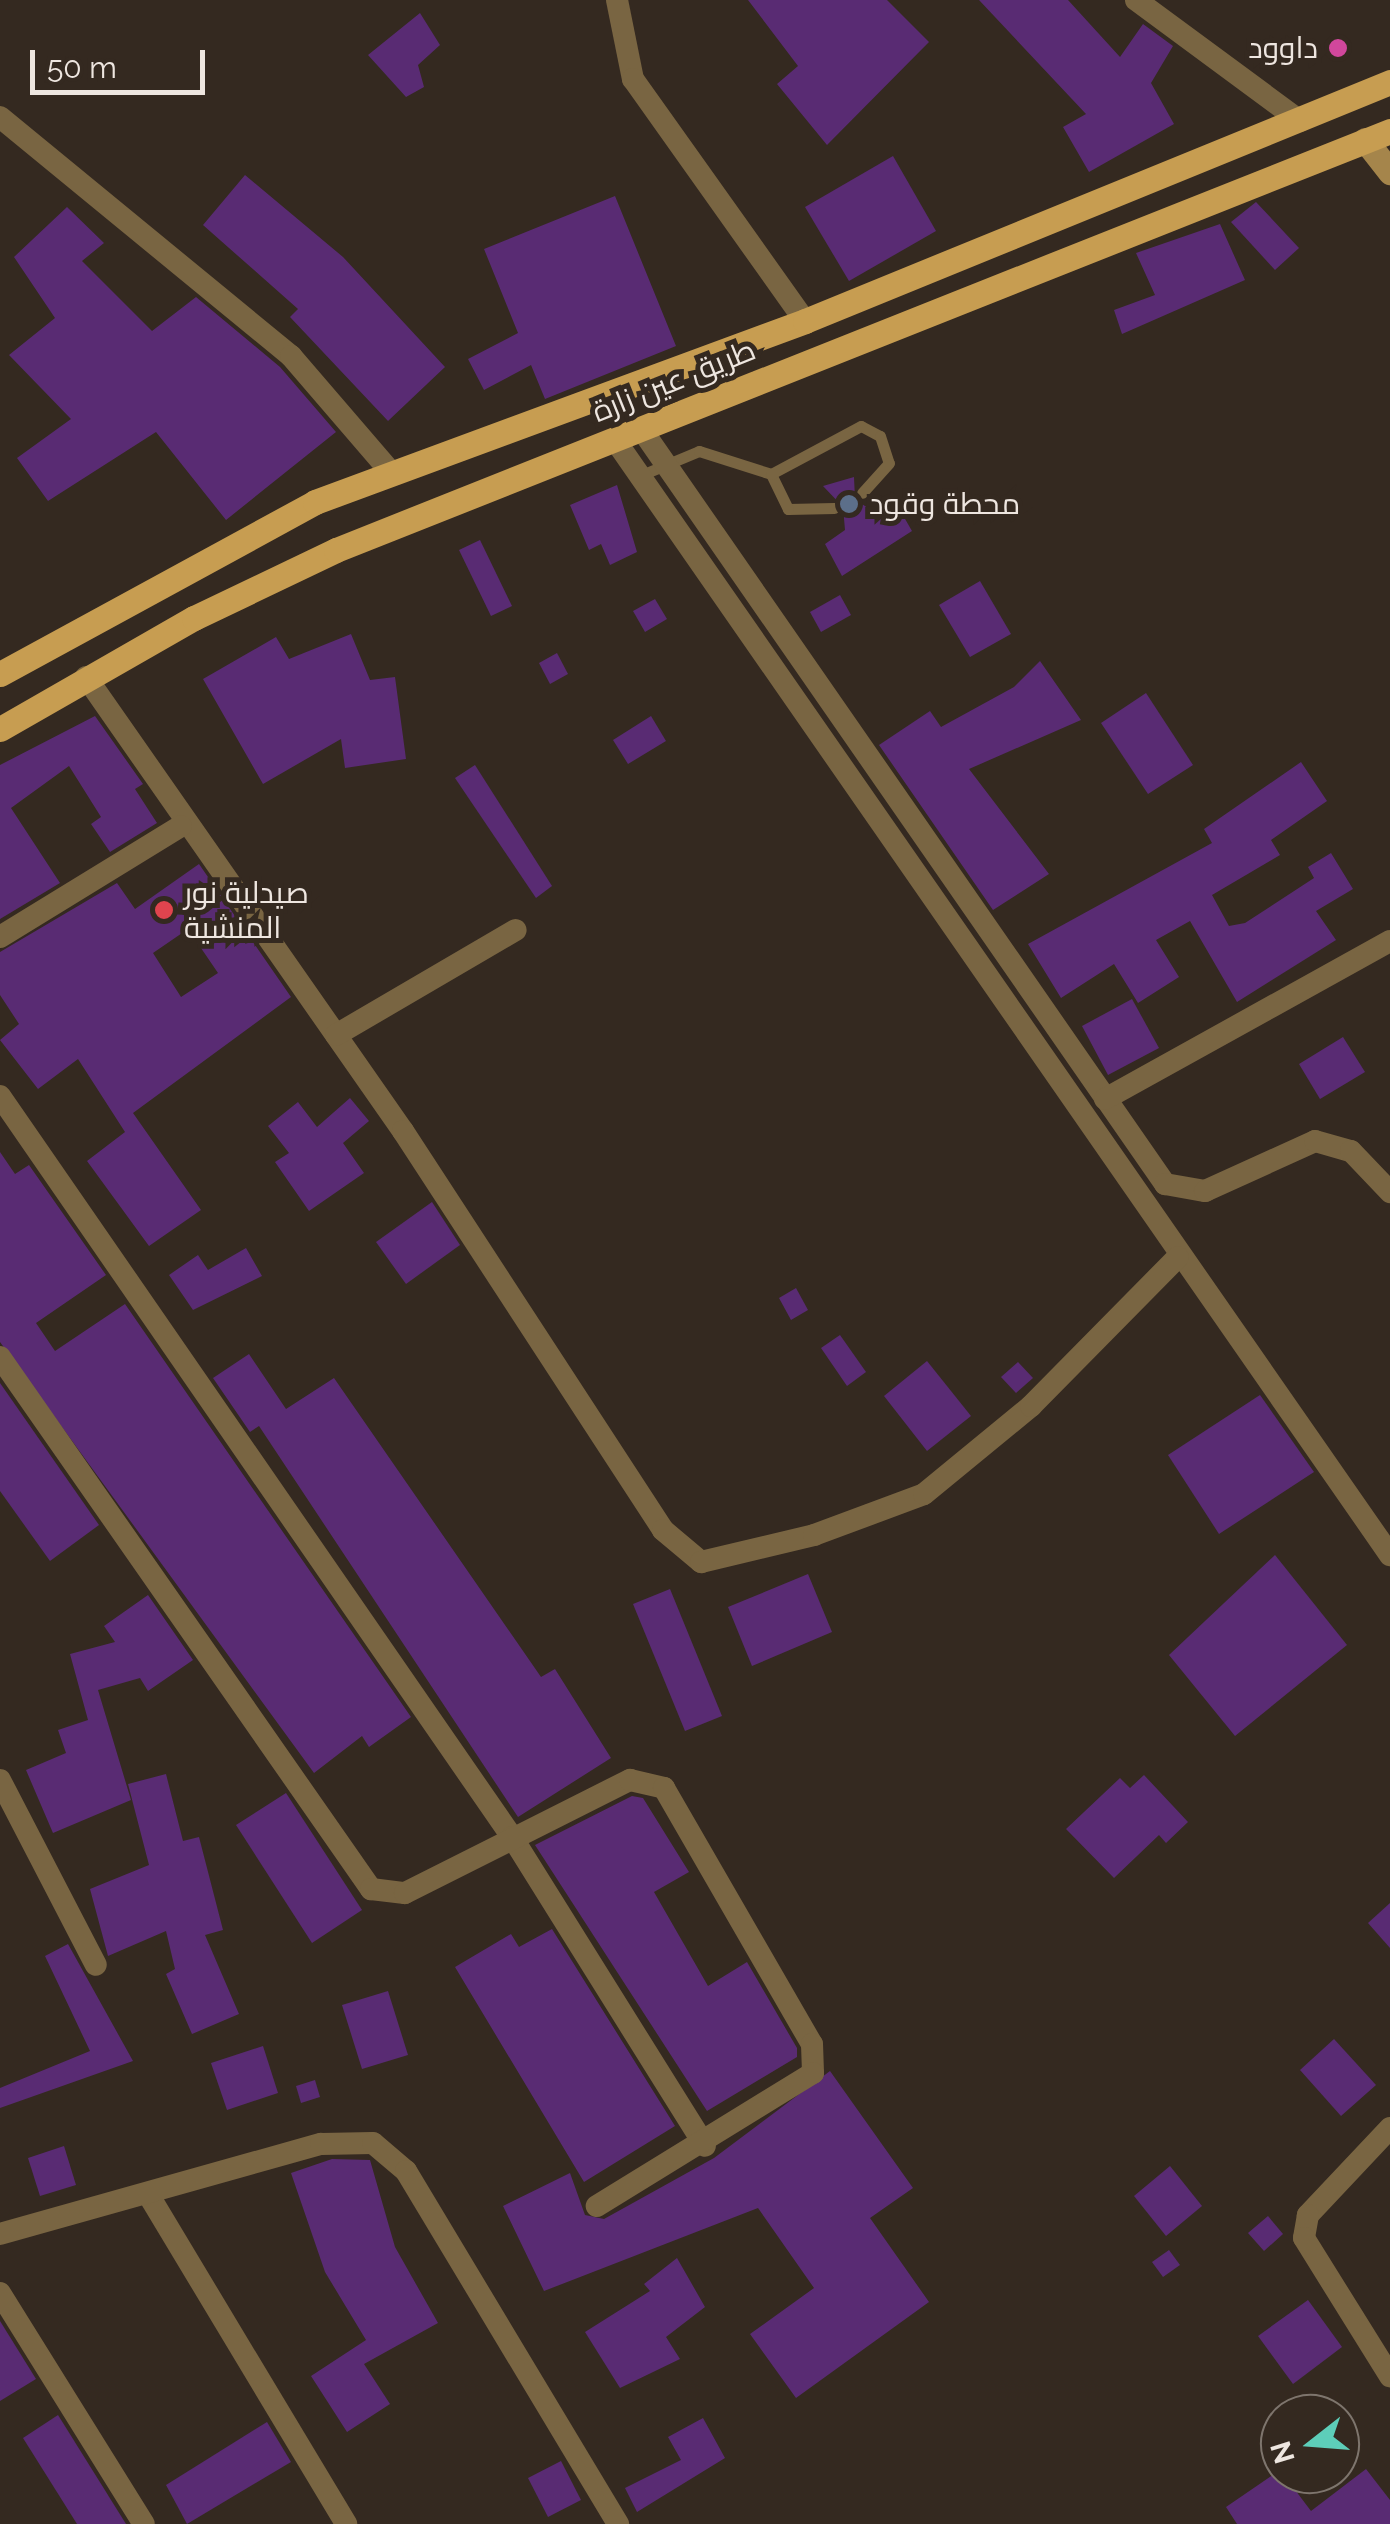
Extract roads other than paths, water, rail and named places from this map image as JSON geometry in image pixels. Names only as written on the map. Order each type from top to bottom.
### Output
[{"type":"main road","name":"طريق عين زارة","points":[[0,674],[168,575],[390,471],[805,321],[1390,82]]},
{"type":"main road","name":"طريق عين زارة","points":[[0,729],[86,677],[336,550],[1390,131]]},
{"type":"main road","points":[[1366,140],[1390,172]]},
{"type":"street","points":[[617,0],[632,79],[805,321]]},
{"type":"street","points":[[1136,0],[1300,121]]},
{"type":"street","points":[[0,116],[277,343],[390,471]]},
{"type":"street","points":[[642,430],[1165,1184],[1184,1194],[1315,1141],[1351,1150],[1390,1192]]},
{"type":"street","points":[[615,440],[1178,1257],[1390,1555]]},
{"type":"street","points":[[86,677],[181,826],[336,1035],[663,1530],[701,1562],[814,1536],[924,1494],[1018,1417],[1178,1257]]},
{"type":"street","points":[[0,938],[181,826]]},
{"type":"street","points":[[336,1035],[516,930]]},
{"type":"street","points":[[1106,1099],[1390,942]]},
{"type":"street","points":[[0,1096],[512,1837],[705,2146]]},
{"type":"street","points":[[0,1357],[364,1883],[405,1893],[630,1780],[664,1788],[815,2058],[802,2086],[597,2206]]},
{"type":"street","points":[[0,1780],[96,1966]]},
{"type":"street","points":[[1390,2128],[1308,2215],[1304,2238],[1390,2376]]},
{"type":"street","points":[[0,2234],[321,2144],[373,2144],[406,2171],[618,2524]]},
{"type":"street","points":[[148,2194],[346,2524]]},
{"type":"street","points":[[0,2293],[144,2524]]},
{"type":"lane","points":[[640,476],[663,461],[699,451],[772,474],[861,426],[880,436],[888,463],[862,492]]},
{"type":"lane","points":[[772,474],[788,509],[834,508]]},
{"type":"place","name":"داوود","points":[[1338,48]]},
{"type":"place","name":"محطة وقود","points":[[849,504]]},
{"type":"place","name":"صيدلية نور المنشية","points":[[164,910]]}]
